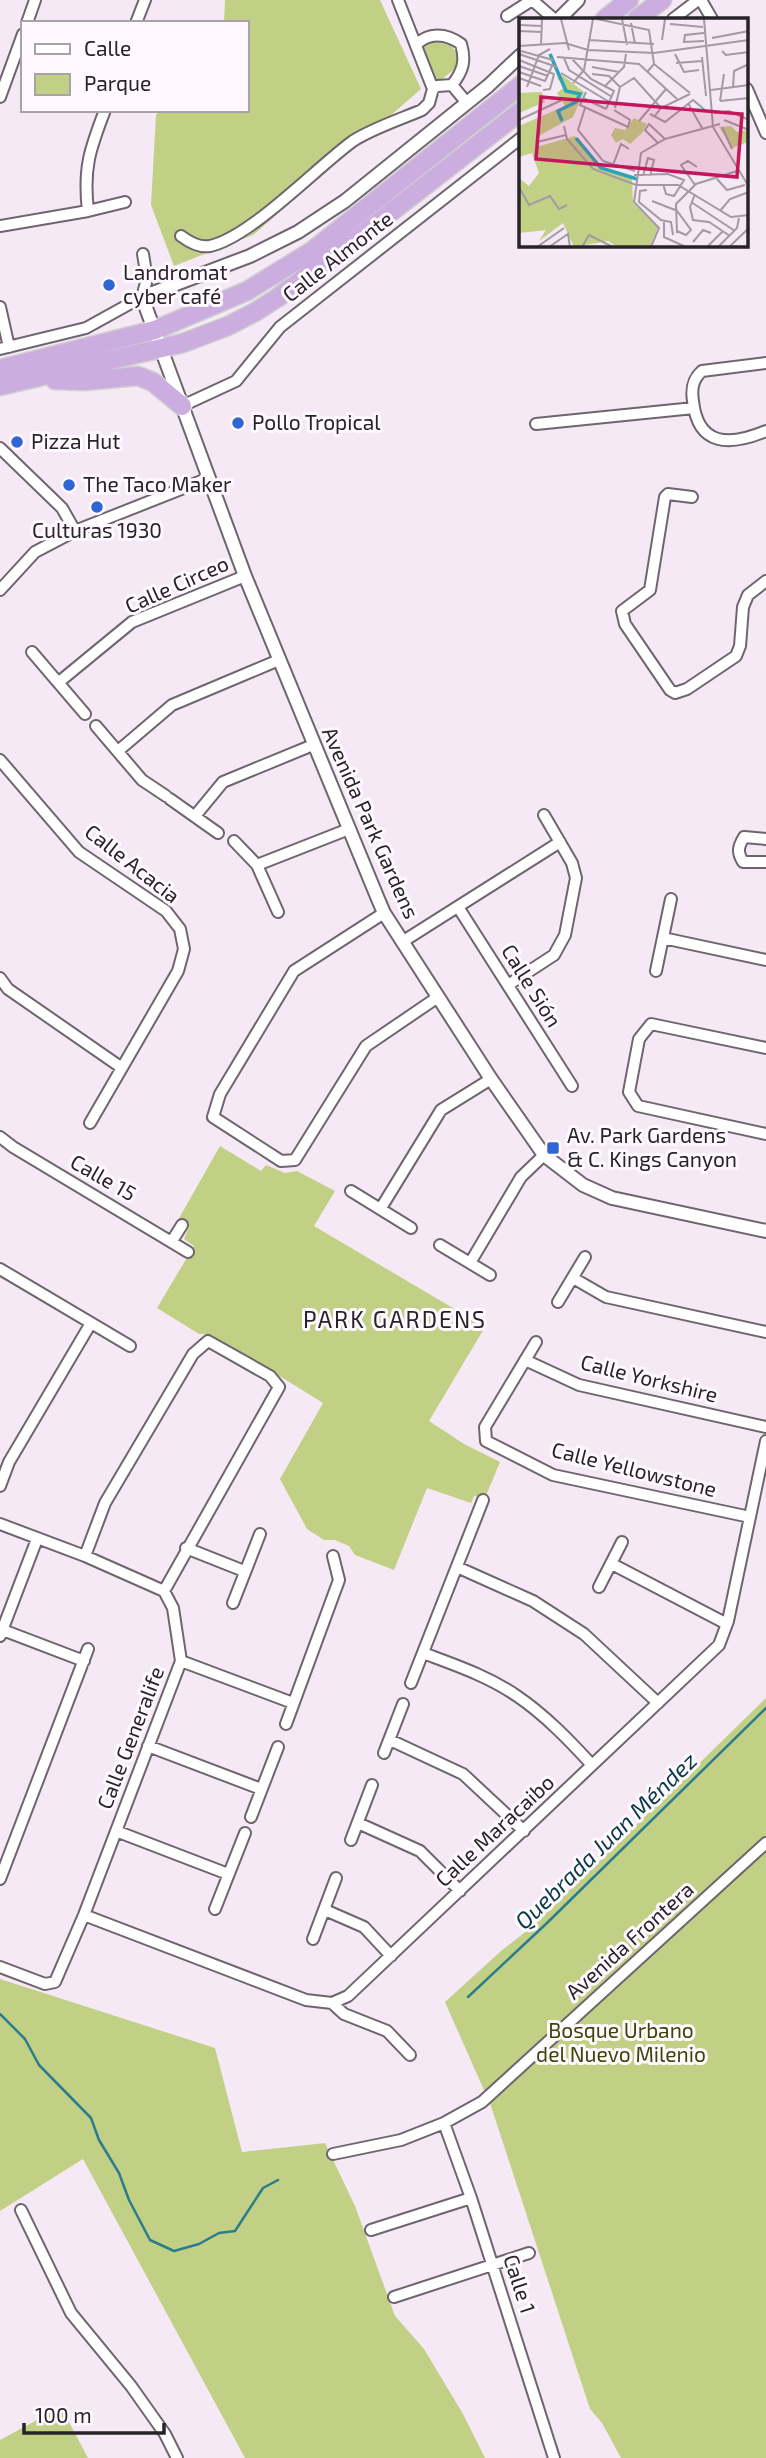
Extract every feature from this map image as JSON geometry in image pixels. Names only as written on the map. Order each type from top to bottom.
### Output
[{"type":"highway","points":[[606,18],[629,0]]},
{"type":"highway","points":[[639,18],[662,0]]},
{"type":"highway","points":[[0,369],[155,330],[247,291],[312,251],[519,87]]},
{"type":"highway","points":[[0,386],[162,349],[228,326],[277,299],[519,113]]},
{"type":"highway","points":[[3,352],[112,342]]},
{"type":"highway","points":[[34,379],[84,381],[138,376],[153,382],[182,406]]},
{"type":"street","points":[[28,21],[35,0]]},
{"type":"street","points":[[137,21],[145,0]]},
{"type":"street","points":[[181,236],[190,243],[208,246],[231,237],[258,220],[354,141],[422,110],[429,103],[433,89],[398,0]]},
{"type":"street","points":[[507,16],[532,0],[555,18]]},
{"type":"street","points":[[557,18],[578,0]]},
{"type":"street","points":[[674,18],[699,0],[711,18]]},
{"type":"street","points":[[416,45],[428,36],[454,39],[461,44],[465,61],[462,73],[452,85],[433,89]]},
{"type":"street","points":[[0,96],[21,39]]},
{"type":"street","points":[[0,307],[3,352],[86,328],[142,297],[250,256],[298,232],[345,201],[467,103],[519,57]]},
{"type":"street","points":[[452,85],[467,103]]},
{"type":"street","points":[[748,91],[766,133]]},
{"type":"street","points":[[88,211],[85,182],[91,149],[104,112]]},
{"type":"street","name":"Calle Almonte","points":[[182,406],[236,381],[280,327],[519,140]]},
{"type":"street","points":[[0,226],[125,202]]},
{"type":"street","points":[[142,297],[147,279],[143,254]]},
{"type":"street","name":"Avenida Park Gardens","points":[[142,297],[245,576],[384,912],[491,1079],[544,1155],[583,1185],[612,1198],[766,1231]]},
{"type":"street","points":[[766,363],[702,371],[695,377],[692,390],[695,418],[702,431],[715,438],[741,440],[766,431]]},
{"type":"street","points":[[536,424],[694,408]]},
{"type":"street","points":[[0,448],[62,508],[75,531]]},
{"type":"street","points":[[0,590],[35,552],[75,531],[209,478]]},
{"type":"street","points":[[692,497],[668,494],[665,497],[650,590],[622,611],[625,624],[670,690],[675,693],[687,689],[736,656],[740,646],[743,607],[748,595],[766,581]]},
{"type":"street","name":"Calle Circeo","points":[[59,682],[132,622],[245,576]]},
{"type":"street","points":[[32,652],[85,714]]},
{"type":"street","points":[[118,751],[172,705],[279,660]]},
{"type":"street","points":[[96,726],[142,780],[218,833]]},
{"type":"street","points":[[195,816],[223,782],[313,745]]},
{"type":"street","name":"Calle Acacia","points":[[0,760],[79,852],[166,911],[180,929],[184,949],[178,971],[90,1123]]},
{"type":"street","points":[[508,985],[554,955],[565,935],[576,878],[572,863],[544,816]]},
{"type":"street","points":[[257,865],[349,829]]},
{"type":"street","points":[[766,839],[744,837],[738,854],[743,862],[766,862]]},
{"type":"street","points":[[234,841],[257,865],[278,912]]},
{"type":"street","points":[[402,942],[560,842]]},
{"type":"street","points":[[656,971],[671,899]]},
{"type":"street","name":"Calle Sión","points":[[458,907],[572,1086]]},
{"type":"street","points":[[384,912],[294,971],[220,1094],[214,1117],[281,1161],[295,1160],[366,1046],[438,997]]},
{"type":"street","points":[[663,938],[766,960]]},
{"type":"street","points":[[0,978],[4,993],[122,1068]]},
{"type":"street","points":[[766,1048],[651,1024],[639,1039],[628,1092],[638,1106],[766,1134]]},
{"type":"street","points":[[382,1208],[441,1110],[491,1079]]},
{"type":"street","name":"Calle 15","points":[[0,1137],[188,1252]]},
{"type":"street","points":[[470,1263],[521,1177],[544,1155]]},
{"type":"street","points":[[351,1191],[411,1228]]},
{"type":"street","points":[[172,1241],[182,1225]]},
{"type":"street","points":[[440,1245],[490,1275]]},
{"type":"street","points":[[558,1303],[585,1256]]},
{"type":"street","points":[[1,1272],[130,1346]]},
{"type":"street","points":[[573,1278],[606,1297],[766,1332]]},
{"type":"street","points":[[0,1486],[9,1462],[91,1323]]},
{"type":"street","points":[[0,1524],[85,1556],[164,1591],[279,1387],[270,1376],[208,1341],[193,1354],[105,1503],[85,1556]]},
{"type":"street","points":[[526,1360],[536,1342]]},
{"type":"street","name":"Calle Yorkshire","points":[[526,1360],[579,1385],[766,1427]]},
{"type":"street","name":"Calle Yellowstone","points":[[526,1360],[485,1427],[485,1441],[553,1475],[750,1517]]},
{"type":"street","name":"Calle Maracaibo","points":[[332,2003],[348,1996],[719,1646],[727,1624],[766,1441]]},
{"type":"street","points":[[411,1683],[483,1500]]},
{"type":"street","points":[[233,1603],[260,1534]]},
{"type":"street","points":[[37,1538],[1,1632],[83,1661]]},
{"type":"street","points":[[599,1587],[622,1542]]},
{"type":"street","points":[[186,1548],[244,1571]]},
{"type":"street","points":[[286,1724],[339,1580],[333,1556]]},
{"type":"street","points":[[612,1564],[727,1624]]},
{"type":"street","points":[[457,1567],[533,1601],[584,1634],[658,1703]]},
{"type":"street","name":"Calle Generalife","points":[[0,1967],[45,1984],[55,1982],[84,1914],[181,1661],[173,1608],[164,1591]]},
{"type":"street","points":[[0,1879],[88,1649]]},
{"type":"street","points":[[423,1653],[471,1671],[516,1695],[562,1732],[592,1765]]},
{"type":"street","points":[[181,1661],[293,1703]]},
{"type":"street","points":[[384,1753],[403,1704]]},
{"type":"street","points":[[390,1740],[463,1774],[524,1831]]},
{"type":"street","points":[[148,1746],[261,1789]]},
{"type":"street","points":[[251,1817],[278,1747]]},
{"type":"street","points":[[351,1840],[372,1785]]},
{"type":"street","points":[[358,1823],[420,1851],[460,1891]]},
{"type":"street","points":[[116,1831],[228,1874]]},
{"type":"street","points":[[215,1909],[245,1833]]},
{"type":"street","name":"Avenida Frontera","points":[[333,2154],[401,2140],[444,2123],[482,2102],[766,1843]]},
{"type":"street","points":[[313,1939],[337,1878]]},
{"type":"street","points":[[325,1910],[364,1927],[391,1956]]},
{"type":"street","points":[[84,1914],[306,2000],[332,2003],[344,2014],[387,2031],[410,2055]]},
{"type":"street","name":"Calle 1","points":[[444,2123],[471,2198],[554,2458]]},
{"type":"street","points":[[372,2230],[471,2198]]},
{"type":"street","points":[[20,2210],[71,2313],[131,2386],[165,2434],[177,2458]]},
{"type":"street","points":[[394,2297],[529,2253]]},
{"type":"green space","points":[[225,0],[380,0],[421,89],[253,235],[174,266],[151,205],[156,115],[158,112],[248,112],[248,21],[224,21]]},
{"type":"green space","points":[[429,41],[451,45],[458,55],[457,67],[441,80],[434,80],[421,51]]},
{"type":"green space","points":[[220,1146],[261,1171],[266,1165],[285,1173],[297,1171],[335,1191],[314,1226],[485,1327],[429,1421],[464,1444],[500,1462],[485,1498],[474,1496],[471,1503],[427,1488],[394,1570],[355,1555],[349,1546],[335,1540],[324,1540],[307,1529],[280,1479],[323,1403],[262,1365],[206,1334],[199,1334],[157,1308],[194,1246],[184,1239],[189,1227],[178,1220]]},
{"type":"green space","name":"Bosque Urbano del Nuevo Milenio","points":[[766,1698],[766,2458],[621,2458],[602,2423],[590,2409],[491,2106],[445,2002],[533,1926]]},
{"type":"green space","points":[[0,1979],[215,2048],[242,2152],[325,2143],[355,2206],[395,2316],[424,2349],[463,2414],[485,2458],[245,2458],[83,2159],[0,2211]]},
{"type":"green space","points":[[61,2407],[88,2458],[0,2458],[0,2440]]},
{"type":"waterway","name":"Quebrada Juan Méndez","points":[[468,1997],[766,1708]]},
{"type":"waterway","name":"Quebrada Juan Méndez","points":[[0,2014],[25,2039],[39,2065],[91,2118],[99,2140],[119,2173],[129,2200],[150,2240],[174,2251],[199,2244],[219,2233],[235,2231],[263,2188],[278,2180]]},
{"type":"place","name":"Landromat cyber café","points":[[109,285]]},
{"type":"place","name":"Pollo Tropical","points":[[238,423]]},
{"type":"place","name":"Pizza Hut","points":[[17,442]]},
{"type":"place","name":"The Taco Maker","points":[[69,485]]},
{"type":"place","name":"Culturas 1930","points":[[97,507]]},
{"type":"place","name":"Av. Park Gardens & C. Kings Canyon","points":[[553,1148]]},
{"type":"district","name":"PARK GARDENS","points":[[395,1320]]}]
